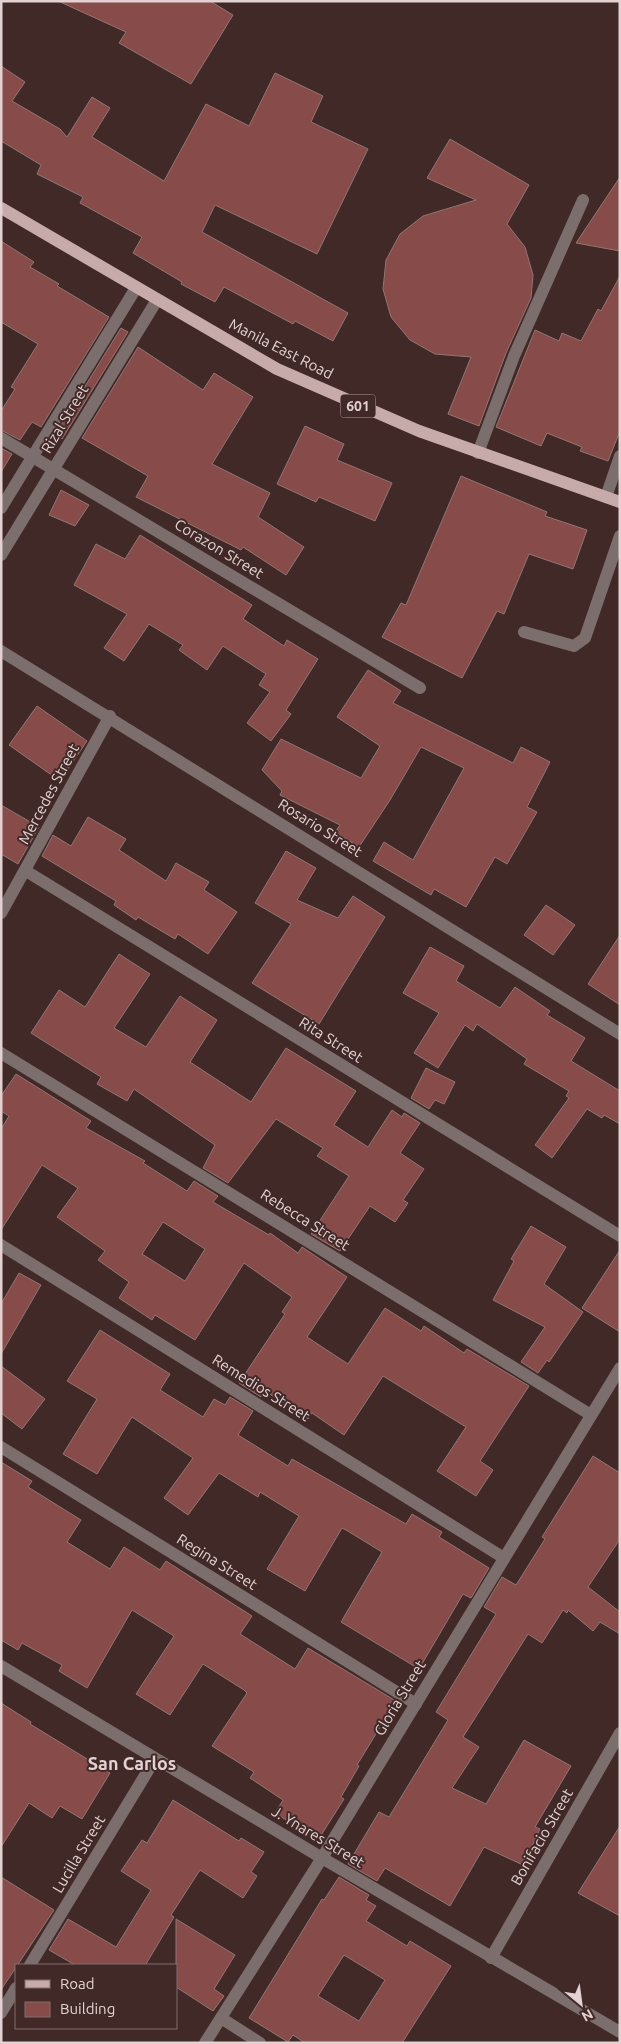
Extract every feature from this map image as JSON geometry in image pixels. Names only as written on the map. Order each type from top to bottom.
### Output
[{"type":"main road","name":"Manila East Road","points":[[1,208],[277,369],[410,427],[620,502]]},
{"type":"street","points":[[478,452],[514,356],[583,200]]},
{"type":"street","name":"Rizal Street","points":[[1,508],[136,288]]},
{"type":"street","name":"Rizal Street","points":[[1,555],[157,300]]},
{"type":"street","name":"Corazon Street","points":[[1,438],[420,688]]},
{"type":"street","points":[[606,497],[620,456]]},
{"type":"street","points":[[524,632],[574,646],[585,638],[620,536]]},
{"type":"street","name":"Rosario Street","points":[[1,651],[110,716],[620,1034]]},
{"type":"street","name":"Mercedes Street","points":[[1,913],[26,871],[110,716]]},
{"type":"street","name":"Rita Street","points":[[26,871],[620,1236]]},
{"type":"street","name":"Rebecca Street","points":[[1,1053],[591,1415]]},
{"type":"street","name":"Remedios Street","points":[[1,1245],[504,1558]]},
{"type":"street","name":"Gloria Street","points":[[205,2043],[322,1858],[620,1368]]},
{"type":"street","name":"Regina Street","points":[[1,1447],[416,1704]]},
{"type":"street","name":"J. Ynares Street","points":[[1,1666],[491,1958],[620,2032]]},
{"type":"street","name":"Bonifacio Street","points":[[491,1958],[620,1733]]},
{"type":"street","name":"Lucilla Street","points":[[31,1964],[155,1759]]},
{"type":"street","points":[[1,2013],[15,1990]]},
{"type":"street","points":[[221,2018],[260,2043]]},
{"type":"building","points":[[58,1],[210,1],[233,15],[191,84],[119,43],[126,32]]},
{"type":"building","points":[[1,66],[25,82],[12,101],[60,129],[67,137],[92,97],[110,108],[92,137],[164,181],[206,104],[249,126],[275,73],[323,96],[311,122],[368,149],[317,254],[215,205],[202,232],[348,313],[333,341],[295,321],[293,324],[224,287],[215,302],[181,284],[182,282],[133,253],[142,237],[80,203],[83,197],[37,174],[41,165],[1,141]]},
{"type":"building","points":[[450,139],[529,185],[507,224],[525,247],[533,275],[531,298],[506,353],[479,426],[448,414],[471,357],[435,354],[410,340],[391,317],[383,289],[386,260],[400,234],[423,216],[476,200],[427,178]]},
{"type":"building","points":[[620,177],[620,251],[576,243]]},
{"type":"building","points":[[1,241],[34,262],[30,267],[59,284],[57,286],[109,317],[41,427],[32,422],[20,440],[1,430],[1,411],[15,389],[11,387],[38,344],[1,322]]},
{"type":"building","points":[[620,276],[620,431],[608,461],[580,451],[582,447],[547,433],[541,446],[496,427],[535,330],[559,341],[562,333],[581,341],[598,309],[601,311]]},
{"type":"building","points":[[121,328],[128,332],[62,439],[55,435]]},
{"type":"building","points":[[138,347],[203,390],[214,373],[253,397],[212,464],[270,493],[258,517],[304,547],[286,575],[243,547],[241,550],[136,497],[148,476],[82,438]]},
{"type":"building","points":[[305,426],[344,444],[337,460],[392,483],[375,521],[319,497],[316,502],[277,484]]},
{"type":"building","points":[[1,448],[12,454],[1,472]]},
{"type":"building","points":[[461,476],[547,512],[545,516],[587,530],[573,569],[529,554],[504,614],[497,611],[462,678],[382,637],[401,603],[406,605]]},
{"type":"building","points":[[61,490],[89,505],[75,526],[49,515]]},
{"type":"building","points":[[140,535],[252,605],[243,619],[284,646],[287,640],[318,659],[286,710],[291,714],[271,741],[247,723],[270,692],[259,685],[266,674],[223,646],[207,670],[179,650],[183,645],[149,624],[124,661],[104,648],[127,614],[74,585],[96,544],[125,559]]},
{"type":"building","points":[[368,670],[401,691],[393,703],[513,763],[521,747],[550,762],[527,807],[537,812],[507,864],[495,857],[466,907],[434,889],[431,895],[373,861],[384,842],[413,860],[464,768],[421,747],[390,800],[359,847],[335,832],[340,825],[280,795],[282,791],[262,770],[281,739],[361,778],[380,746],[337,717]]},
{"type":"building","points":[[37,706],[87,741],[60,781],[9,745]]},
{"type":"building","points":[[1,805],[39,827],[18,864],[1,854]]},
{"type":"building","points":[[88,817],[126,839],[119,850],[166,881],[176,863],[209,882],[204,890],[237,912],[208,954],[178,934],[175,939],[138,917],[136,920],[114,905],[116,901],[42,856],[53,835],[71,846]]},
{"type":"building","points":[[286,851],[316,868],[297,900],[338,918],[353,896],[385,917],[319,1024],[252,983],[291,924],[255,903]]},
{"type":"building","points":[[546,905],[575,925],[553,955],[524,935]]},
{"type":"building","points":[[620,935],[620,1005],[588,984]]},
{"type":"building","points":[[430,947],[464,966],[456,981],[500,1008],[515,987],[550,1011],[547,1015],[585,1038],[571,1061],[620,1091],[620,1124],[604,1115],[602,1118],[587,1109],[552,1158],[535,1145],[569,1098],[566,1096],[569,1091],[524,1064],[527,1059],[477,1024],[473,1031],[465,1025],[438,1068],[414,1053],[439,1013],[403,993]]},
{"type":"building","points":[[119,954],[150,974],[114,1028],[146,1047],[180,996],[217,1020],[190,1062],[251,1102],[286,1048],[356,1091],[334,1125],[368,1147],[392,1110],[402,1117],[404,1113],[420,1123],[400,1153],[424,1169],[403,1200],[408,1203],[395,1222],[370,1206],[340,1251],[311,1234],[349,1176],[317,1156],[323,1148],[276,1119],[228,1183],[203,1168],[215,1145],[134,1089],[127,1101],[97,1084],[101,1077],[31,1033],[59,990],[85,1007]]},
{"type":"building","points":[[426,1068],[455,1082],[444,1104],[435,1100],[429,1109],[411,1098]]},
{"type":"building","points":[[16,1074],[91,1121],[86,1128],[145,1161],[143,1163],[187,1191],[194,1181],[218,1196],[213,1202],[269,1235],[270,1233],[298,1253],[302,1247],[347,1277],[307,1337],[348,1364],[385,1308],[421,1331],[424,1326],[464,1353],[467,1349],[529,1386],[480,1461],[493,1470],[476,1496],[437,1471],[466,1427],[383,1376],[344,1435],[312,1413],[308,1419],[265,1391],[261,1397],[239,1383],[285,1314],[282,1312],[292,1297],[244,1263],[195,1340],[155,1315],[152,1320],[119,1298],[129,1282],[98,1260],[105,1251],[57,1217],[78,1188],[42,1165],[1,1230],[1,1129],[9,1116],[1,1111],[1,1096]],"holes":[[[163,1222],[205,1249],[185,1281],[142,1254]]]},
{"type":"building","points":[[531,1226],[566,1247],[544,1284],[583,1312],[549,1362],[547,1360],[538,1373],[521,1362],[545,1327],[493,1300],[514,1261],[511,1259]]},
{"type":"building","points":[[620,1250],[620,1332],[582,1308]]},
{"type":"building","points":[[19,1273],[41,1285],[1,1354],[1,1304]]},
{"type":"building","points":[[100,1330],[170,1374],[160,1390],[203,1417],[214,1399],[225,1405],[230,1397],[253,1411],[238,1435],[288,1466],[292,1459],[406,1524],[412,1514],[442,1532],[439,1537],[489,1568],[471,1598],[463,1594],[419,1669],[341,1622],[382,1552],[346,1530],[342,1528],[305,1591],[267,1569],[299,1516],[260,1492],[258,1497],[219,1473],[188,1515],[164,1498],[193,1458],[132,1417],[97,1474],[63,1454],[97,1399],[67,1381]]},
{"type":"building","points":[[1,1366],[45,1399],[22,1429],[1,1413]]},
{"type":"building","points":[[593,1456],[620,1473],[620,1539],[588,1587],[620,1612],[620,1634],[600,1622],[593,1631],[568,1610],[567,1613],[563,1610],[542,1643],[528,1634],[463,1737],[479,1747],[452,1788],[486,1804],[524,1740],[571,1766],[535,1827],[540,1829],[523,1865],[484,1847],[450,1906],[385,1868],[377,1881],[348,1864],[379,1812],[389,1817],[448,1720],[436,1712],[496,1614],[484,1607],[502,1577],[516,1585],[545,1539],[542,1537]]},
{"type":"building","points":[[1,1462],[32,1481],[28,1487],[81,1520],[67,1542],[110,1569],[124,1547],[160,1570],[166,1561],[252,1616],[240,1634],[295,1669],[308,1648],[396,1701],[357,1765],[359,1766],[341,1797],[344,1799],[318,1840],[275,1813],[283,1800],[250,1778],[254,1772],[212,1746],[247,1693],[244,1690],[203,1664],[170,1715],[136,1694],[174,1636],[132,1610],[87,1688],[59,1671],[62,1665],[22,1643],[18,1650],[1,1640]]},
{"type":"building","points":[[1,1703],[31,1722],[30,1724],[110,1773],[82,1819],[60,1806],[52,1818],[29,1803],[1,1847]]},
{"type":"building","points":[[173,1800],[239,1841],[241,1838],[264,1852],[251,1872],[257,1876],[243,1898],[200,1870],[171,1915],[174,1917],[146,1964],[73,1964],[49,1950],[68,1919],[116,1947],[151,1890],[121,1871],[142,1840],[147,1843]]},
{"type":"building","points":[[620,1826],[620,1916],[578,1893]]},
{"type":"building","points":[[1,1877],[54,1910],[18,1964],[15,1964],[15,1969],[1,1990]]},
{"type":"building","points":[[339,1877],[369,1895],[366,1900],[376,1906],[366,1921],[407,1946],[410,1941],[451,1966],[402,2043],[305,2043],[293,2035],[288,2042],[249,2018],[322,1899],[324,1900]],"holes":[[[344,1955],[385,1980],[359,2021],[318,1996]]]},
{"type":"building","points":[[176,1919],[235,1955],[214,1989],[224,1996],[213,2011],[178,1988],[178,1964],[176,1964]]},
{"type":"district","name":"San Carlos","points":[[132,1764]]}]
